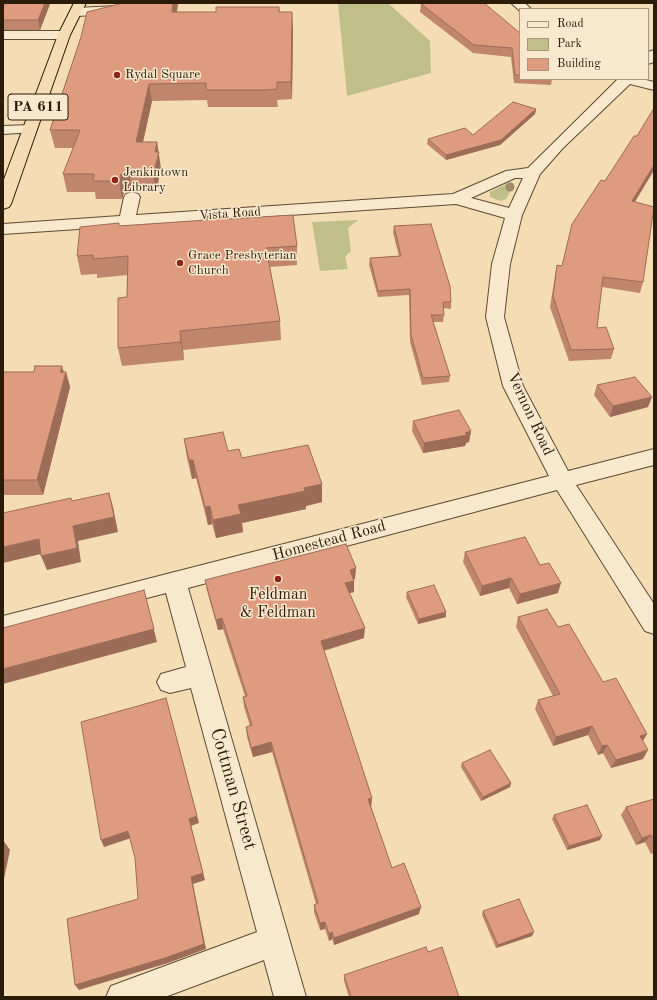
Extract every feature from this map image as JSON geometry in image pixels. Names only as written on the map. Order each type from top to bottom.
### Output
[{"type":"highway","name":"PA 611","points":[[3,204],[64,35],[78,7]]},
{"type":"street","points":[[78,7],[118,10],[127,5],[140,3]]},
{"type":"street","points":[[3,35],[64,35]]},
{"type":"street","name":"Vernon Road","points":[[625,80],[558,145],[533,172],[514,215],[500,269],[495,317],[513,386],[562,481],[654,624]]},
{"type":"street","points":[[630,80],[654,86]]},
{"type":"street","points":[[3,130],[30,129]]},
{"type":"street","name":"Vista Road","points":[[456,199],[512,174],[533,172]]},
{"type":"street","points":[[127,221],[132,197]]},
{"type":"street","name":"Vista Road","points":[[3,229],[456,199],[514,215]]},
{"type":"street","name":"Homestead Road","points":[[3,626],[654,457]]},
{"type":"street","name":"Cottman Street","points":[[175,582],[290,997]]},
{"type":"street","points":[[170,682],[200,674]]},
{"type":"street","points":[[122,997],[275,941]]},
{"type":"green space","points":[[338,3],[388,3],[430,41],[431,73],[347,96]]},
{"type":"green space","points":[[510,182],[514,184],[506,199],[501,201],[490,197],[490,192]]},
{"type":"green space","points":[[358,220],[348,228],[351,251],[345,257],[348,269],[320,271],[312,222]]},
{"type":"building","points":[[5,3],[45,3],[38,20],[3,20],[3,7]]},
{"type":"building","points":[[123,3],[173,3],[172,12],[216,12],[216,7],[279,7],[279,12],[292,12],[291,82],[277,82],[277,89],[265,90],[206,90],[206,83],[149,84],[136,142],[157,142],[155,152],[159,152],[153,175],[129,173],[121,174],[119,181],[93,181],[94,174],[63,174],[80,130],[50,130],[81,37],[87,12]]},
{"type":"building","points":[[484,3],[519,32],[519,75],[515,75],[512,48],[474,45],[421,4]]},
{"type":"building","points":[[513,102],[536,109],[501,140],[446,155],[428,139],[465,128],[473,135]]},
{"type":"building","points":[[654,108],[654,165],[632,201],[654,207],[643,282],[603,277],[597,328],[606,327],[614,349],[571,350],[553,296],[557,265],[562,266],[572,224],[601,180],[605,181],[634,136],[637,136]]},
{"type":"building","points":[[227,215],[227,219],[293,215],[297,246],[266,248],[280,321],[180,331],[181,342],[118,348],[118,298],[127,297],[128,256],[93,259],[93,255],[77,256],[80,227],[119,223],[119,226],[207,220],[207,216]]},
{"type":"building","points":[[431,224],[450,286],[451,302],[443,302],[444,315],[431,315],[450,376],[423,378],[411,335],[410,289],[378,291],[370,258],[401,256],[394,226]]},
{"type":"building","points":[[35,366],[62,366],[60,372],[66,372],[37,480],[3,480],[3,372],[34,372]]},
{"type":"building","points":[[635,377],[652,397],[613,406],[597,385]]},
{"type":"building","points":[[459,410],[471,431],[465,433],[467,435],[424,443],[413,421]]},
{"type":"building","points":[[223,432],[228,451],[239,449],[242,458],[308,445],[322,484],[304,488],[305,491],[238,505],[241,514],[213,520],[210,506],[205,507],[193,460],[189,460],[184,439]]},
{"type":"building","points":[[109,493],[114,517],[73,526],[77,548],[41,556],[39,539],[3,547],[3,513],[71,498],[72,501]]},
{"type":"building","points":[[525,537],[540,565],[549,563],[561,583],[520,594],[511,578],[482,586],[465,552]]},
{"type":"building","points":[[346,544],[356,568],[350,570],[354,581],[345,583],[365,628],[321,641],[372,798],[368,799],[392,868],[404,863],[421,907],[334,938],[332,932],[329,934],[325,922],[320,923],[314,905],[318,903],[271,742],[251,748],[246,727],[252,725],[243,697],[247,696],[222,618],[216,620],[205,580]]},
{"type":"building","points":[[434,585],[446,612],[419,619],[407,592]]},
{"type":"building","points":[[144,590],[154,629],[3,669],[3,628]]},
{"type":"building","points":[[547,609],[558,627],[569,624],[603,682],[616,678],[647,734],[640,736],[648,750],[616,760],[607,745],[602,746],[592,726],[556,737],[538,700],[560,694],[518,617]]},
{"type":"building","points":[[166,698],[197,816],[189,819],[203,873],[191,877],[204,944],[165,958],[75,985],[67,919],[138,899],[135,858],[128,831],[101,840],[81,722]]},
{"type":"building","points":[[490,750],[511,783],[483,797],[462,763]]},
{"type":"building","points":[[654,799],[654,841],[651,835],[642,838],[626,807]]},
{"type":"building","points":[[587,805],[602,836],[569,846],[554,815]]},
{"type":"building","points":[[519,899],[534,932],[498,945],[483,911]]},
{"type":"building","points":[[426,947],[428,952],[442,947],[459,997],[351,997],[344,975]]},
{"type":"place","name":"Rydal Square","points":[[117,75]]},
{"type":"place","name":"Jenkintown Library","points":[[115,180]]},
{"type":"place","name":"Grace Presbyterian Church","points":[[180,263]]},
{"type":"place","name":"Feldman & Feldman","points":[[278,579]]}]
